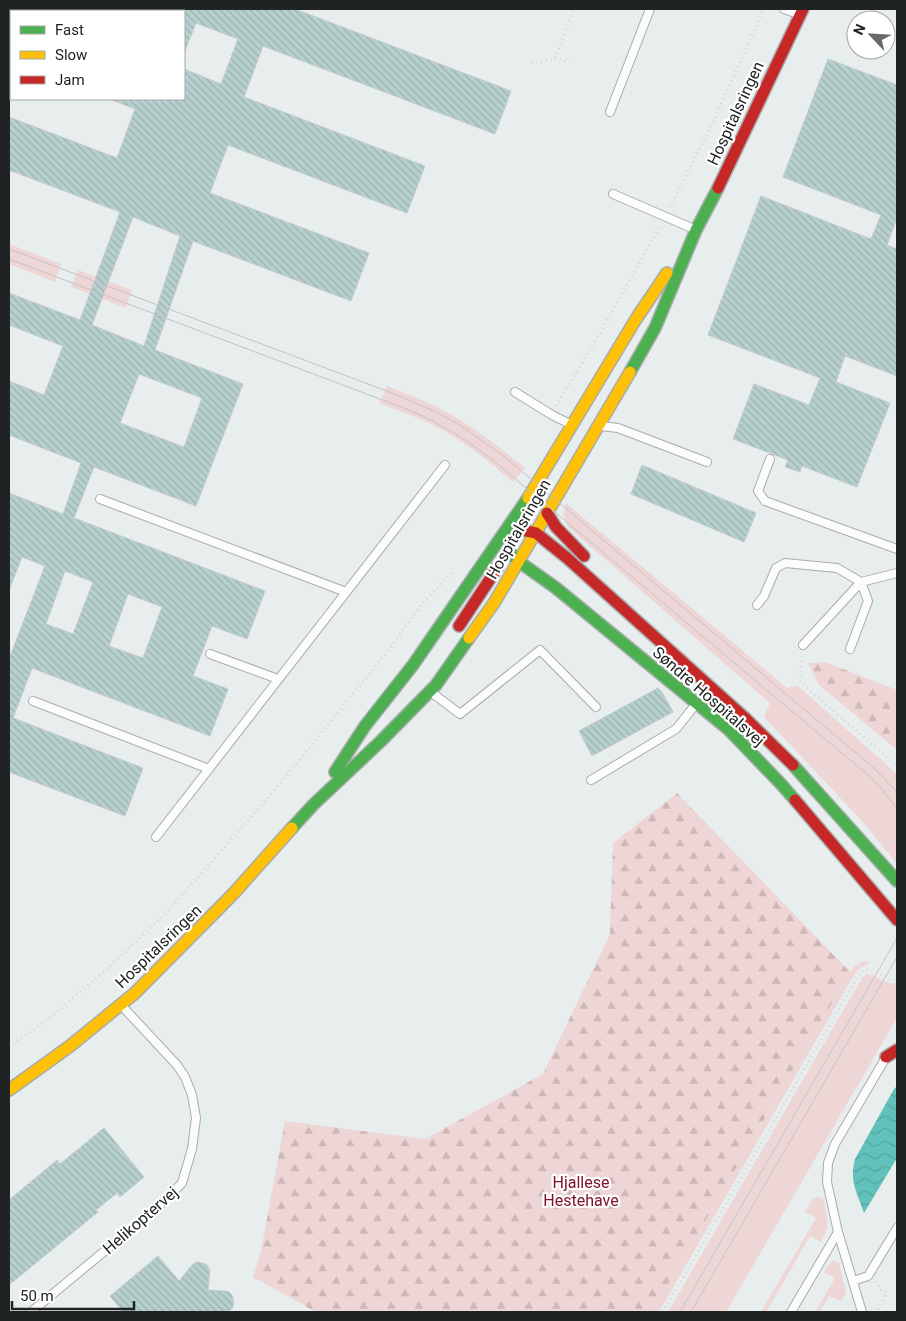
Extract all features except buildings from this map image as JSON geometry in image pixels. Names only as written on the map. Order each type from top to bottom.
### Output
[{"type":"street","name":"Hospitalsringen","points":[[508,527],[532,493],[586,426],[655,328],[696,230],[719,186],[801,12]]},
{"type":"street","name":"Hospitalsringen","points":[[313,805],[365,726],[413,665],[517,546],[536,534],[563,485],[586,426],[622,344],[636,319],[696,230]]},
{"type":"street","points":[[453,635],[517,546],[526,523],[554,476]]},
{"type":"street","points":[[547,513],[556,527],[591,562]]},
{"type":"street","name":"Søndre Hospitalsvej","points":[[508,527],[526,523],[536,534],[567,558],[705,693],[728,729],[782,784],[897,920]]},
{"type":"street","points":[[508,527],[517,546]]},
{"type":"street","name":"Søndre Hospitalsvej","points":[[517,546],[518,561],[705,693],[743,716],[795,766],[897,881]]},
{"type":"street","name":"Hospitalsringen","points":[[12,1086],[70,1046],[134,993],[234,893],[313,805],[381,741],[436,685],[494,603],[518,561]]},
{"type":"street","points":[[634,603],[705,693]]},
{"type":"street","points":[[625,626],[705,693]]},
{"type":"street","points":[[381,741],[414,692]]},
{"type":"street","points":[[886,1057],[895,1047]]},
{"type":"lane","points":[[610,112],[650,9]]},
{"type":"lane","points":[[784,9],[801,12]]},
{"type":"lane","points":[[613,194],[696,230]]},
{"type":"lane","points":[[514,392],[552,415],[586,426],[618,428],[707,462]]},
{"type":"lane","points":[[770,459],[758,491],[765,501],[897,549]]},
{"type":"lane","points":[[156,837],[444,465]]},
{"type":"lane","points":[[100,499],[346,592]]},
{"type":"lane","points":[[757,605],[764,596],[776,568],[785,563],[837,568],[861,582],[868,601],[850,649]]},
{"type":"lane","points":[[803,645],[861,582],[897,573]]},
{"type":"lane","points":[[429,691],[460,714],[540,650],[596,707]]},
{"type":"lane","points":[[210,654],[278,679]]},
{"type":"lane","points":[[591,780],[676,729],[705,693]]},
{"type":"lane","points":[[33,701],[209,769]]},
{"type":"lane","name":"Helikoptervej","points":[[31,1312],[134,1227],[182,1183],[192,1148],[196,1118],[192,1094],[185,1077],[177,1066],[121,1004]]},
{"type":"lane","points":[[862,1312],[838,1232],[827,1182],[828,1163],[835,1144],[886,1057]]},
{"type":"lane","points":[[853,1281],[868,1276],[897,1228]]},
{"type":"lane","points":[[792,1312],[838,1232]]},
{"type":"path","points":[[531,63],[554,60],[574,9]]},
{"type":"path","points":[[552,415],[556,404],[600,332],[666,216],[715,118],[764,9]]},
{"type":"path","points":[[555,58],[566,62],[569,58]]},
{"type":"path","points":[[9,1047],[57,1012],[106,970],[164,915],[279,785],[386,653],[421,605],[458,565]]},
{"type":"path","points":[[803,645],[800,682],[897,766]]},
{"type":"path","points":[[663,1312],[860,973],[863,970],[869,969],[892,980],[897,978]]},
{"type":"path","points":[[871,1272],[882,1291],[887,1293],[876,1312]]},
{"type":"green space","points":[[9,244],[61,264],[55,282],[9,264]]},
{"type":"green space","points":[[78,270],[132,290],[126,308],[71,287]]},
{"type":"green space","points":[[387,386],[447,412],[477,431],[525,468],[513,482],[456,438],[422,420],[379,403]]},
{"type":"green space","points":[[566,503],[787,688],[798,686],[897,774],[897,864],[863,822],[764,717],[770,703],[568,527],[563,515]]},
{"type":"green space","points":[[825,662],[897,690],[897,750],[819,685],[808,663]]},
{"type":"green space","name":"Hjallese Hestehave","points":[[677,793],[850,972],[652,1312],[316,1312],[253,1277],[261,1251],[285,1121],[425,1139],[543,1074],[610,934],[613,843]]},
{"type":"green space","points":[[869,961],[868,965],[861,967],[854,975],[659,1312],[652,1312],[850,972],[858,964]]},
{"type":"green space","points":[[866,974],[889,983],[897,983],[897,1018],[726,1312],[668,1312],[862,978]]},
{"type":"green space","points":[[818,1197],[823,1199],[827,1216],[824,1236],[821,1242],[810,1236],[766,1312],[761,1312],[816,1218],[805,1212],[812,1201]]},
{"type":"green space","points":[[833,1260],[839,1263],[846,1292],[841,1301],[829,1296],[820,1312],[815,1312],[835,1278],[824,1272]]},
{"type":"water","points":[[897,1086],[897,1158],[864,1213],[853,1180],[855,1159]]},
{"type":"tram line","points":[[9,249],[392,393],[460,425],[506,458],[875,769],[897,792]]},
{"type":"tram line","points":[[9,259],[409,410],[433,421],[456,435],[500,466],[869,776],[897,808]]},
{"type":"tram line","points":[[680,1312],[897,938]]},
{"type":"tram line","points":[[691,1312],[897,957]]},
{"type":"traffic: fast","points":[[630,372],[655,328],[696,230],[718,188]]},
{"type":"traffic: fast","points":[[335,772],[365,726],[413,665],[528,498]]},
{"type":"traffic: fast","points":[[508,550],[518,561],[556,588],[728,729],[795,800]]},
{"type":"traffic: fast","points":[[292,828],[313,805],[381,741],[436,685],[469,638]]},
{"type":"traffic: fast","points":[[793,765],[897,881]]},
{"type":"traffic: slow","points":[[528,498],[636,319],[667,273]]},
{"type":"traffic: slow","points":[[469,638],[494,603],[630,372]]},
{"type":"traffic: slow","points":[[9,1090],[70,1046],[135,993],[234,893],[292,828]]},
{"type":"traffic: jam","points":[[718,188],[803,9]]},
{"type":"traffic: jam","points":[[547,513],[556,527],[584,556]]},
{"type":"traffic: jam","points":[[522,530],[536,533],[567,558],[745,718],[793,765]]},
{"type":"traffic: jam","points":[[459,626],[498,567]]},
{"type":"traffic: jam","points":[[795,800],[897,920]]},
{"type":"traffic: jam","points":[[886,1057],[897,1050]]}]
